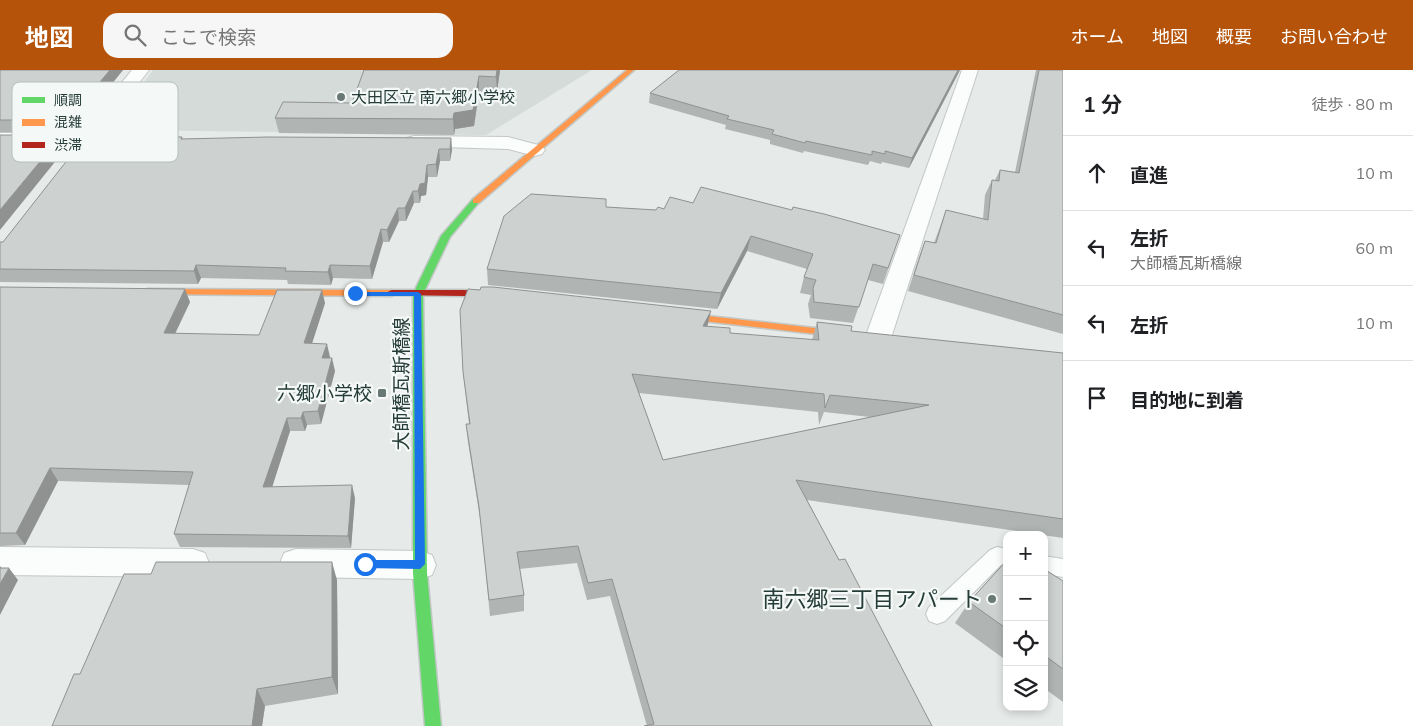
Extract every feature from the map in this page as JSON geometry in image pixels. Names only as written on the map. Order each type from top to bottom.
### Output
[{"type":"street","points":[[131,82],[141,70]]},
{"type":"street","name":"大師橋瓦斯橋線","points":[[433,726],[420,564],[418,294],[446,236],[471,205],[631,70]]},
{"type":"street","points":[[660,314],[874,337],[970,70]]},
{"type":"street","points":[[391,142],[508,143],[535,150]]},
{"type":"street","points":[[138,292],[464,293],[513,297]]},
{"type":"street","points":[[0,561],[227,563]]},
{"type":"street","points":[[266,563],[420,564]]},
{"type":"lane","points":[[937,614],[997,556],[1003,557]]},
{"type":"lane","points":[[1048,566],[1063,568]]},
{"type":"shaded area","name":"大田区立 南六郷小学校","points":[[153,70],[592,70],[486,135],[178,131],[178,82],[144,82]]},
{"type":"building","points":[[0,70],[110,70],[100,82],[12,82],[12,120],[0,120]]},
{"type":"building","points":[[364,70],[497,70],[496,77],[479,76],[473,110],[454,113],[453,119],[275,118],[283,102],[352,103]]},
{"type":"building","points":[[679,70],[958,70],[912,158],[885,151],[885,154],[872,151],[872,155],[806,141],[805,143],[772,134],[774,130],[727,119],[729,116],[650,93]]},
{"type":"building","points":[[1039,70],[1063,70],[1063,315],[914,275],[925,241],[936,243],[946,210],[988,220],[992,180],[999,181],[1000,170],[1019,173]]},
{"type":"building","points":[[0,135],[12,135],[12,162],[40,162],[0,210]]},
{"type":"building","points":[[178,137],[182,137],[181,139],[268,137],[451,138],[450,149],[439,149],[436,164],[427,165],[425,183],[420,184],[418,191],[413,191],[405,208],[398,208],[387,230],[381,229],[370,266],[330,265],[328,272],[285,271],[286,268],[196,265],[194,271],[0,269],[0,242],[3,242],[66,162],[178,162]]},
{"type":"building","points":[[701,187],[792,210],[793,207],[824,214],[900,235],[888,268],[873,264],[859,307],[814,302],[813,288],[816,280],[804,277],[813,254],[751,236],[721,293],[487,269],[504,216],[531,194],[606,199],[606,207],[656,210],[658,207],[664,209],[670,197],[693,203]]},
{"type":"building","points":[[0,287],[185,289],[164,333],[259,335],[277,290],[322,290],[304,343],[327,344],[322,358],[332,358],[318,411],[303,412],[301,418],[287,418],[263,487],[352,485],[348,536],[174,534],[193,472],[50,468],[16,533],[0,533]]},
{"type":"building","points":[[481,287],[493,287],[711,311],[703,326],[730,328],[730,333],[819,340],[817,322],[852,326],[851,331],[1063,353],[1063,519],[796,480],[839,560],[845,559],[932,726],[644,726],[654,724],[612,579],[588,583],[578,546],[517,552],[524,595],[489,600],[479,507],[466,424],[470,424],[463,372],[460,310],[468,289],[480,290]],"holes":[[[632,374],[824,394],[825,408],[830,395],[929,405],[663,460]]]},
{"type":"building","points":[[156,562],[332,562],[332,677],[257,689],[252,726],[52,726],[74,674],[80,674],[124,574],[151,574]]},
{"type":"building","points":[[1003,564],[1003,626],[969,602]]},
{"type":"building","points":[[0,568],[9,568],[0,584]]},
{"type":"building","points":[[1048,572],[1063,581],[1063,669],[1048,658]]},
{"type":"traffic: fast","points":[[433,726],[420,573],[418,294],[446,236],[476,201]]},
{"type":"traffic: slow","points":[[476,201],[631,70]]},
{"type":"traffic: slow","points":[[148,292],[392,293]]},
{"type":"traffic: slow","points":[[672,315],[850,335]]},
{"type":"traffic: jam","points":[[392,293],[464,293],[505,296]]},
{"type":"place","name":"大田区立 南六郷小学校","points":[[341,97]]},
{"type":"place","name":"六郷小学校","points":[[382,393]]},
{"type":"place","name":"南六郷三丁目アパート","points":[[992,599]]},
{"type":"route","points":[[355,293],[418,294],[420,564],[365,564]]}]
